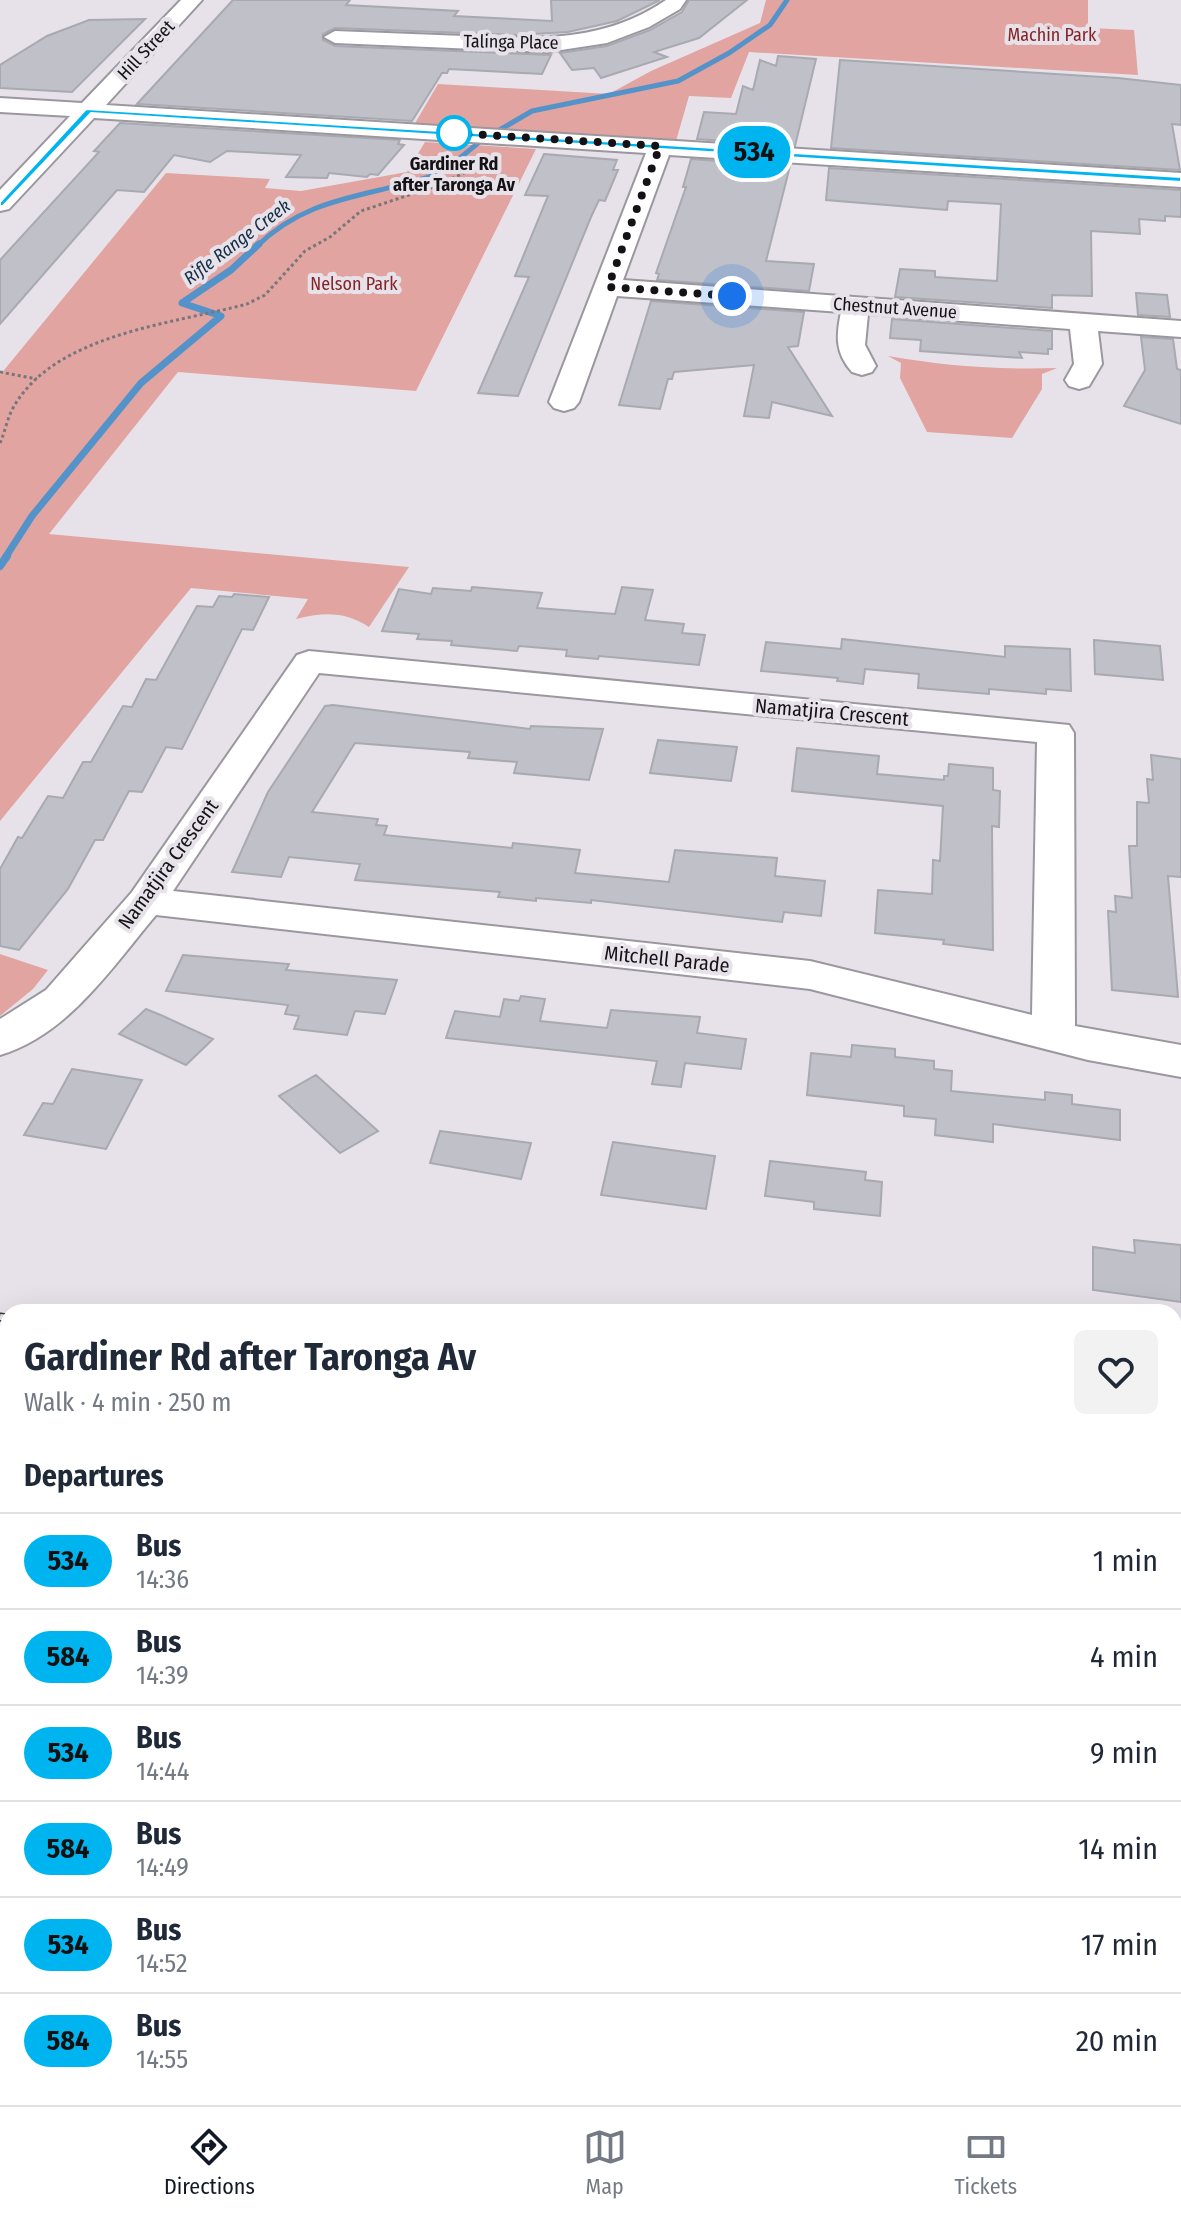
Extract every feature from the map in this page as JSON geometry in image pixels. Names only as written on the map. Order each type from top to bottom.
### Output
[{"type":"street","name":"Hill Street","points":[[0,204],[192,0]]},
{"type":"street","name":"Talinga Place","points":[[335,37],[548,46],[600,39],[642,23],[673,5],[676,0]]},
{"type":"street","points":[[0,105],[1181,180]]},
{"type":"street","points":[[564,402],[660,146]]},
{"type":"street","name":"Chestnut Avenue","points":[[608,287],[1181,329]]},
{"type":"street","points":[[856,305],[850,344],[855,360],[862,366]]},
{"type":"street","points":[[1079,380],[1088,364],[1083,321]]},
{"type":"street","name":"Namatjira Crescent","points":[[0,1040],[61,1000],[146,901],[316,651],[1056,733],[1053,1034]]},
{"type":"street","name":"Mitchell Parade","points":[[146,901],[810,975],[874,987],[1133,1055],[1181,1061]]},
{"type":"path","points":[[0,443],[13,409],[37,379],[80,350],[127,333],[230,310],[265,295],[305,251],[330,237],[361,211],[465,174],[508,153],[525,138]]},
{"type":"path","points":[[0,372],[37,379]]},
{"type":"green space","name":"Machin Park","points":[[766,0],[1088,0],[1088,28],[1134,30],[1138,75],[749,52],[731,98],[689,96],[676,141],[414,125],[438,84],[609,94],[651,71],[760,23]]},
{"type":"green space","name":"Nelson Park","points":[[425,142],[536,149],[416,391],[178,372],[49,534],[409,567],[369,627],[334,614],[296,619],[308,599],[191,588],[0,821],[0,375],[166,173],[270,179],[265,188],[301,191],[407,172]]},
{"type":"green space","points":[[888,356],[972,366],[1057,368],[1042,374],[1042,389],[1012,438],[927,432],[900,378],[901,363]]},
{"type":"green space","points":[[0,954],[48,970],[33,989],[0,1016]]},
{"type":"building","points":[[233,0],[350,0],[346,5],[458,11],[454,16],[552,21],[551,0],[660,0],[617,21],[568,32],[517,35],[335,28],[323,34],[323,40],[335,46],[551,55],[542,74],[449,69],[447,73],[442,73],[412,121],[137,104]]},
{"type":"building","points":[[689,0],[747,0],[699,38],[654,52],[667,57],[601,78],[594,68],[572,70],[560,53],[607,46],[650,30],[682,12]]},
{"type":"building","points":[[145,19],[72,92],[0,88],[0,65],[47,36],[89,20]]},
{"type":"building","points":[[778,56],[816,59],[795,146],[697,139],[704,112],[736,114],[743,86],[753,90],[760,60],[776,66]]},
{"type":"building","points":[[840,60],[1181,85],[1181,125],[1172,124],[1180,170],[831,148]]},
{"type":"building","points":[[120,123],[400,140],[398,144],[404,145],[378,175],[370,174],[367,177],[329,173],[327,178],[286,177],[301,155],[227,151],[210,162],[174,155],[144,192],[117,190],[0,324],[0,260],[99,152],[94,151]]},
{"type":"building","points":[[544,154],[617,160],[613,170],[618,170],[605,201],[599,200],[591,217],[518,396],[478,393],[529,277],[515,276],[548,196],[525,195]]},
{"type":"building","points":[[691,159],[790,166],[766,261],[814,264],[809,291],[657,280],[659,274],[656,273],[686,187],[683,187]]},
{"type":"building","points":[[829,168],[1181,190],[1181,217],[1165,216],[1165,221],[1139,219],[1140,234],[1091,231],[1092,296],[1052,295],[1052,308],[895,297],[900,269],[935,271],[935,277],[997,281],[1001,204],[948,201],[947,210],[826,200]]},
{"type":"building","points":[[1136,293],[1167,295],[1170,317],[1138,315]]},
{"type":"building","points":[[651,301],[804,312],[798,346],[788,347],[832,416],[772,402],[769,418],[744,416],[754,365],[674,372],[672,379],[668,379],[660,409],[619,405]]},
{"type":"building","points":[[892,319],[1052,331],[1052,349],[1048,349],[1048,354],[1019,352],[1022,358],[920,351],[921,340],[890,338]]},
{"type":"building","points":[[1141,337],[1173,339],[1177,369],[1181,370],[1181,424],[1124,406],[1145,370]]},
{"type":"building","points":[[472,587],[542,593],[537,608],[615,614],[622,587],[653,590],[645,620],[684,624],[682,633],[705,635],[699,665],[566,656],[567,650],[519,646],[517,651],[451,645],[452,641],[417,639],[419,634],[382,631],[399,589],[431,594],[433,588],[471,591]]},
{"type":"building","points":[[234,594],[269,597],[253,630],[242,629],[182,749],[166,747],[142,792],[129,791],[103,840],[95,840],[68,889],[19,950],[0,946],[0,869],[18,837],[22,838],[48,796],[63,798],[83,762],[91,762],[123,706],[132,707],[146,679],[156,680],[197,606],[213,607],[219,596],[232,597]]},
{"type":"building","points":[[842,639],[1005,657],[1005,646],[1070,649],[1071,691],[1046,689],[1046,694],[989,689],[989,694],[918,688],[919,674],[865,669],[863,684],[837,681],[838,678],[761,671],[766,642],[841,649]]},
{"type":"building","points":[[1094,640],[1160,646],[1163,680],[1095,674]]},
{"type":"building","points":[[325,706],[530,729],[531,726],[603,729],[589,780],[514,773],[517,762],[468,758],[470,752],[355,743],[312,812],[378,819],[376,825],[387,826],[384,835],[512,848],[513,843],[580,850],[575,873],[669,882],[675,850],[777,858],[775,876],[825,881],[821,916],[784,912],[782,922],[591,900],[591,903],[498,897],[500,892],[355,880],[360,864],[289,857],[281,877],[232,872],[268,792]]},
{"type":"building","points":[[658,740],[737,747],[731,781],[650,773]]},
{"type":"building","points":[[797,748],[879,756],[877,774],[944,780],[944,776],[948,776],[949,764],[993,768],[993,790],[1000,791],[999,827],[992,826],[993,950],[943,944],[944,940],[875,933],[878,890],[932,894],[933,860],[940,861],[943,806],[792,791]]},
{"type":"building","points":[[1151,755],[1181,759],[1181,877],[1168,876],[1178,997],[1112,990],[1108,911],[1116,912],[1115,896],[1132,898],[1129,846],[1137,846],[1137,802],[1149,803],[1147,779],[1153,780]]},
{"type":"building","points":[[183,955],[289,964],[286,970],[397,980],[385,1014],[355,1011],[347,1035],[294,1029],[299,1016],[285,1014],[288,1005],[166,991]]},
{"type":"building","points":[[521,996],[545,999],[540,1021],[607,1028],[611,1010],[700,1017],[697,1033],[746,1039],[741,1069],[685,1063],[681,1087],[652,1084],[657,1061],[446,1038],[455,1011],[500,1017],[504,999],[519,1001]]},
{"type":"building","points":[[146,1009],[213,1039],[186,1065],[119,1034]]},
{"type":"building","points":[[852,1045],[895,1049],[895,1057],[934,1061],[934,1069],[952,1071],[951,1091],[1045,1100],[1045,1092],[1072,1095],[1072,1104],[1120,1110],[1120,1140],[993,1124],[993,1142],[935,1135],[936,1119],[904,1116],[904,1106],[807,1095],[811,1053],[851,1057]]},
{"type":"building","points":[[72,1069],[142,1080],[106,1149],[24,1135],[43,1103],[53,1104]]},
{"type":"building","points":[[316,1075],[378,1131],[340,1153],[279,1096]]},
{"type":"building","points":[[440,1131],[531,1143],[521,1179],[430,1163]]},
{"type":"building","points":[[613,1142],[715,1156],[706,1209],[601,1195]]},
{"type":"building","points":[[770,1161],[866,1172],[865,1180],[882,1182],[880,1216],[814,1209],[814,1202],[765,1196]]},
{"type":"building","points":[[1134,1240],[1181,1245],[1181,1302],[1093,1290],[1093,1247],[1135,1253]]},
{"type":"waterway","name":"Rifle Range Creek","points":[[496,132],[532,111],[678,81],[729,53],[770,25],[787,0]]},
{"type":"waterway","name":"Rifle Range Creek","points":[[257,246],[277,229],[318,207],[431,176],[481,141]]},
{"type":"waterway","name":"Rifle Range Creek","points":[[5,558],[32,516],[141,383],[221,316],[182,303],[231,270],[259,244]]},
{"type":"waterway","name":"Rifle Range Creek","points":[[0,566],[7,556]]},
{"type":"bus line","name":"534","points":[[0,204],[89,110],[1181,180]]},
{"type":"place","name":"Gardiner Rd after Taronga Av","points":[[454,133]]},
{"type":"route","points":[[454,133],[660,146],[608,287],[732,296]]}]
